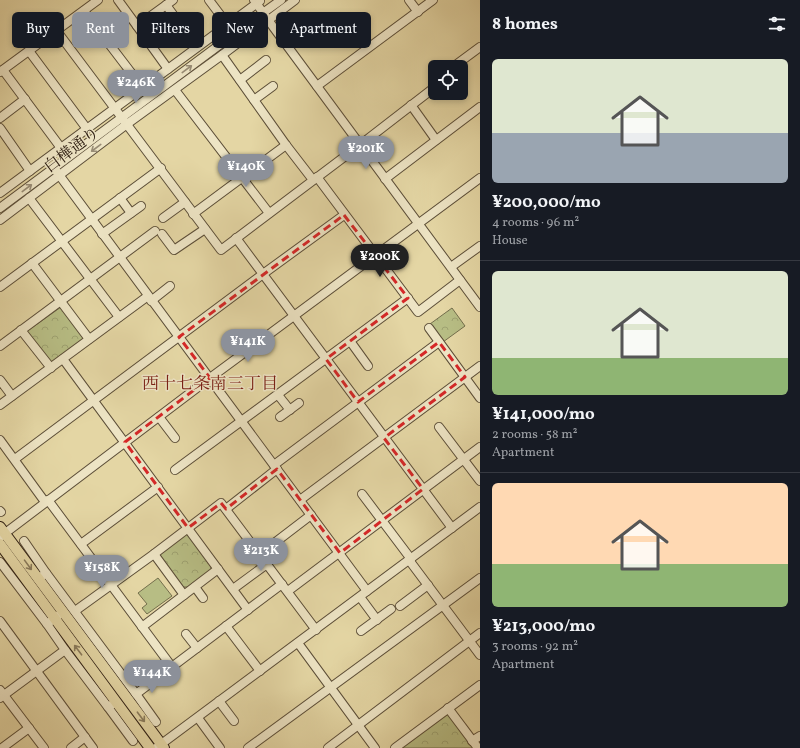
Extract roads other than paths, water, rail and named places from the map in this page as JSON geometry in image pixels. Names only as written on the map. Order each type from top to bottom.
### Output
[{"type":"main road","points":[[2,532],[42,576],[63,612],[160,747]]},
{"type":"main road","points":[[0,544],[50,621],[109,675],[112,705],[150,748]]},
{"type":"street","points":[[64,24],[98,0]]},
{"type":"street","points":[[118,0],[137,26]]},
{"type":"street","points":[[209,0],[218,12]]},
{"type":"street","name":"白樺通り","points":[[264,12],[281,0]]},
{"type":"street","name":"白樺通り","points":[[268,20],[294,0]]},
{"type":"street","points":[[409,0],[418,12]]},
{"type":"street","points":[[317,86],[433,0]]},
{"type":"street","points":[[243,12],[257,1],[262,12]]},
{"type":"street","points":[[156,12],[170,2],[176,12]]},
{"type":"street","points":[[84,10],[142,87]]},
{"type":"street","points":[[268,20],[480,307]]},
{"type":"street","points":[[204,42],[212,36]]},
{"type":"street","points":[[64,41],[161,168],[221,250],[428,92]]},
{"type":"street","points":[[462,60],[480,47]]},
{"type":"street","points":[[33,48],[1,71],[61,148]]},
{"type":"street","points":[[153,48],[168,68]]},
{"type":"street","points":[[2,188],[30,171],[197,48]]},
{"type":"street","name":"白樺通り","points":[[0,208],[216,48]]},
{"type":"street","name":"白樺通り","points":[[0,220],[127,124],[231,48]]},
{"type":"street","points":[[29,51],[87,129]]},
{"type":"street","points":[[222,55],[286,146],[344,215],[418,312],[460,280]]},
{"type":"street","points":[[240,80],[266,60]]},
{"type":"street","points":[[254,100],[273,86]]},
{"type":"street","points":[[175,90],[269,213]]},
{"type":"street","points":[[0,118],[25,100]]},
{"type":"street","points":[[411,105],[436,140]]},
{"type":"street","points":[[385,179],[480,107]]},
{"type":"street","points":[[0,128],[30,171]]},
{"type":"street","points":[[194,214],[286,146]]},
{"type":"street","points":[[54,168],[367,591]]},
{"type":"street","points":[[0,287],[161,168]]},
{"type":"street","points":[[2,532],[46,501],[480,178]]},
{"type":"street","points":[[29,198],[119,317]]},
{"type":"street","points":[[120,198],[131,213]]},
{"type":"street","points":[[163,218],[185,202]]},
{"type":"street","points":[[102,234],[141,206]]},
{"type":"street","points":[[15,460],[93,400],[344,215]]},
{"type":"street","points":[[0,346],[120,257],[158,233],[174,250],[205,229]]},
{"type":"street","points":[[236,238],[452,528]]},
{"type":"street","points":[[451,267],[480,246]]},
{"type":"street","points":[[32,263],[89,339]]},
{"type":"street","points":[[0,405],[119,317],[170,286]]},
{"type":"street","points":[[175,470],[408,298]]},
{"type":"street","points":[[429,328],[480,398]]},
{"type":"street","points":[[22,330],[51,368]]},
{"type":"street","points":[[350,341],[368,366]]},
{"type":"street","points":[[226,509],[358,402],[439,342]]},
{"type":"street","points":[[63,359],[248,610]]},
{"type":"street","points":[[300,500],[480,366]]},
{"type":"street","points":[[0,380],[12,396]]},
{"type":"street","points":[[278,394],[290,410]]},
{"type":"street","points":[[280,417],[299,404]]},
{"type":"street","points":[[159,417],[175,438]]},
{"type":"street","points":[[439,427],[480,481]]},
{"type":"street","points":[[0,440],[81,544],[172,667]]},
{"type":"street","points":[[136,694],[248,610],[340,553],[480,447]]},
{"type":"street","points":[[81,544],[158,487]]},
{"type":"street","points":[[362,494],[480,655]]},
{"type":"street","points":[[75,612],[221,503],[316,630]]},
{"type":"street","points":[[160,747],[260,670],[480,507]]},
{"type":"street","points":[[260,554],[311,515]]},
{"type":"street","points":[[24,541],[42,576],[75,612],[109,675],[136,694],[156,722]]},
{"type":"street","points":[[154,554],[184,595]]},
{"type":"street","points":[[0,562],[50,621],[65,650],[112,705],[133,741]]},
{"type":"street","points":[[233,589],[267,564]]},
{"type":"street","points":[[142,626],[218,569]]},
{"type":"street","points":[[248,748],[480,578]]},
{"type":"street","points":[[361,631],[428,585]]},
{"type":"street","points":[[195,586],[203,598]]},
{"type":"street","points":[[360,597],[377,620]]},
{"type":"street","points":[[50,621],[63,612]]},
{"type":"street","points":[[0,621],[94,748]]},
{"type":"street","points":[[226,626],[260,670]]},
{"type":"street","points":[[328,748],[480,633]]},
{"type":"street","points":[[186,634],[197,648]]},
{"type":"street","points":[[298,643],[375,748]]},
{"type":"street","points":[[44,748],[1,694],[37,671],[65,650]]},
{"type":"street","points":[[395,748],[480,685]]},
{"type":"street","points":[[219,701],[234,721]]},
{"type":"street","points":[[448,708],[475,745],[480,736]]},
{"type":"street","points":[[198,718],[220,748]]},
{"type":"street","points":[[2,748],[29,728]]},
{"type":"street","points":[[71,748],[86,737]]},
{"type":"district","name":"西十七条南三丁目","points":[[210,383]]}]
